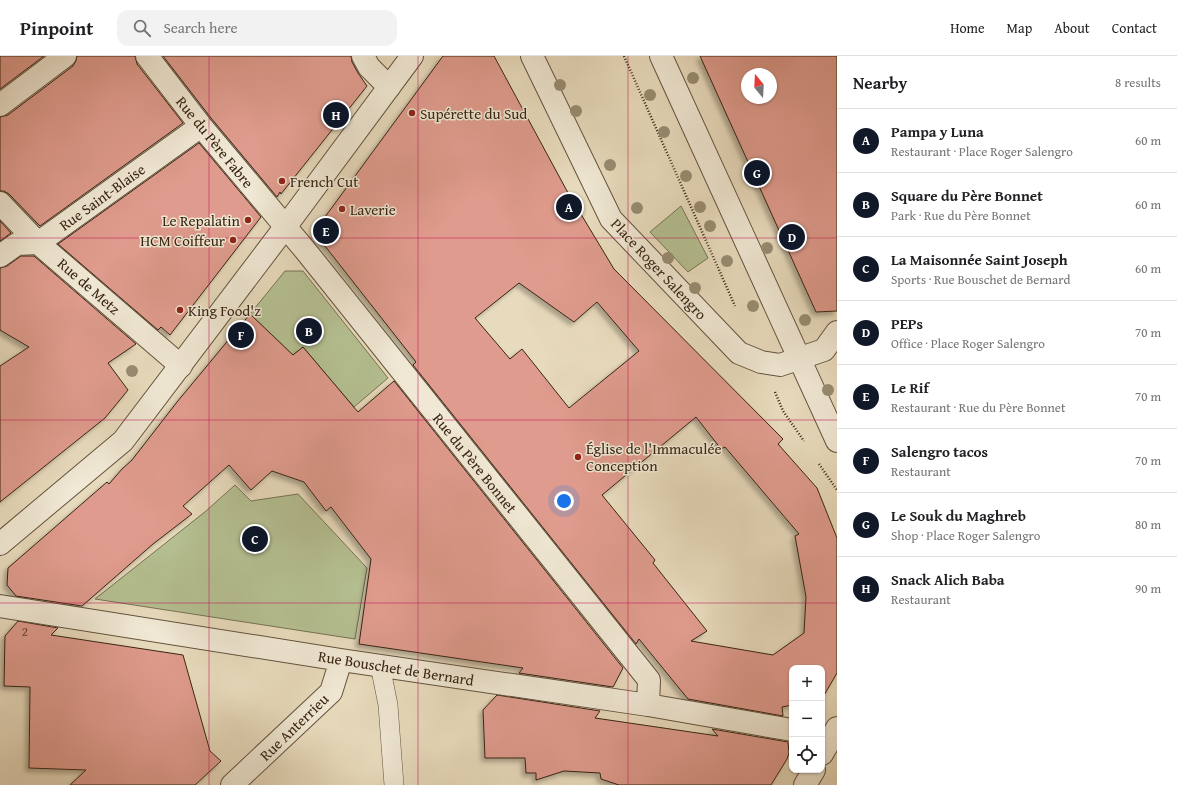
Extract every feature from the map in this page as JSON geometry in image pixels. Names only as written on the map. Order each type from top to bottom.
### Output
[{"type":"street","points":[[0,105],[65,56]]},
{"type":"street","name":"Rue du Père Fabre","points":[[147,56],[201,126],[286,226]]},
{"type":"street","points":[[363,56],[369,67],[389,87]]},
{"type":"street","points":[[0,544],[124,441],[412,56]]},
{"type":"street","name":"Place Roger Salengro","points":[[532,56],[611,220],[739,353],[761,362],[780,365],[824,350],[837,332]]},
{"type":"street","points":[[661,56],[837,441]]},
{"type":"street","name":"Rue Saint-Blaise","points":[[38,243],[201,126]]},
{"type":"street","name":"Rue de Metz","points":[[0,203],[38,243],[181,366]]},
{"type":"street","name":"Rue du Père Bonnet","points":[[286,226],[649,680],[648,705]]},
{"type":"street","points":[[0,256],[17,244],[38,243]]},
{"type":"street","name":"Rue Bouschet de Bernard","points":[[0,606],[341,660],[648,705],[789,729]]},
{"type":"street","name":"Rue Anterrieu","points":[[232,785],[331,692],[341,660]]},
{"type":"street","points":[[380,665],[388,705],[394,785]]},
{"type":"street","points":[[805,785],[812,773]]},
{"type":"path","points":[[624,56],[738,313]]},
{"type":"path","points":[[761,362],[784,411]]},
{"type":"green space","points":[[681,206],[708,258],[688,272],[650,232]]},
{"type":"green space","points":[[285,271],[303,271],[388,378],[354,407],[303,347],[293,355],[250,314]]},
{"type":"green space","points":[[235,485],[251,501],[298,494],[367,568],[355,639],[95,599],[206,511]]},
{"type":"building","points":[[0,56],[44,56],[0,89]]},
{"type":"building","points":[[77,56],[135,56],[137,64],[183,123],[40,226],[9,194],[4,191],[0,191],[0,117],[8,115],[73,66]]},
{"type":"building","points":[[163,56],[351,56],[352,62],[367,86],[281,194],[280,192],[277,197],[211,118]]},
{"type":"building","points":[[443,56],[494,56],[567,191],[614,269],[783,439],[778,444],[817,488],[837,538],[837,673],[825,694],[825,665],[789,665],[789,706],[782,707],[783,716],[688,699],[639,639],[636,644],[413,365],[416,362],[314,232]],"holes":[[[519,283],[574,322],[597,302],[639,351],[569,408],[522,349],[510,359],[475,318]],[[696,417],[721,449],[725,447],[799,534],[795,536],[806,597],[804,633],[773,655],[691,641],[707,631],[653,563],[655,560],[602,495]]]},
{"type":"building","points":[[700,56],[837,56],[837,311],[816,312]]},
{"type":"building","points":[[199,143],[261,217],[170,335],[161,327],[158,330],[58,244]]},
{"type":"building","points":[[0,221],[11,233],[0,241]]},
{"type":"building","points":[[21,256],[34,256],[136,344],[108,363],[128,390],[105,418],[0,502],[0,366],[29,347],[0,330],[0,268],[7,266]]},
{"type":"building","points":[[250,314],[293,355],[303,347],[358,412],[394,381],[623,668],[613,687],[519,673],[523,668],[359,644],[371,559],[331,507],[326,511],[304,482],[272,471],[251,490],[229,465],[183,506],[192,514],[153,544],[82,606],[16,596],[7,585],[8,568],[107,482],[109,484],[132,460],[177,402]]},
{"type":"building","points":[[18,621],[58,628],[51,635],[183,655],[210,751],[221,761],[195,785],[70,785],[86,770],[29,768],[30,687],[4,686],[5,636]]},
{"type":"building","points":[[497,695],[600,711],[595,718],[718,736],[712,729],[788,742],[789,753],[771,785],[619,785],[601,779],[600,773],[564,771],[536,780],[536,773],[526,773],[525,758],[485,758],[483,710]]},
{"type":"place","name":"Supérette du Sud","points":[[412,113]]},
{"type":"place","name":"Snack Alich Baba","points":[[336,115]]},
{"type":"place","name":"Le Souk du Maghreb","points":[[757,173]]},
{"type":"place","name":"French Cut","points":[[282,181]]},
{"type":"place","name":"Pampa y Luna","points":[[569,207]]},
{"type":"place","name":"Laverie","points":[[342,209]]},
{"type":"place","name":"Le Repalatin","points":[[248,220]]},
{"type":"place","name":"Le Rif","points":[[326,231]]},
{"type":"place","name":"PEPs","points":[[792,237]]},
{"type":"place","name":"HCM Coiffeur","points":[[233,240]]},
{"type":"place","name":"King Food'z","points":[[180,310]]},
{"type":"place","name":"Square du Père Bonnet","points":[[309,331]]},
{"type":"place","name":"Salengro tacos","points":[[241,335]]},
{"type":"place","name":"Église de l'Immaculée Conception","points":[[578,457]]},
{"type":"place","name":"La Maisonnée Saint Joseph","points":[[255,539]]}]
